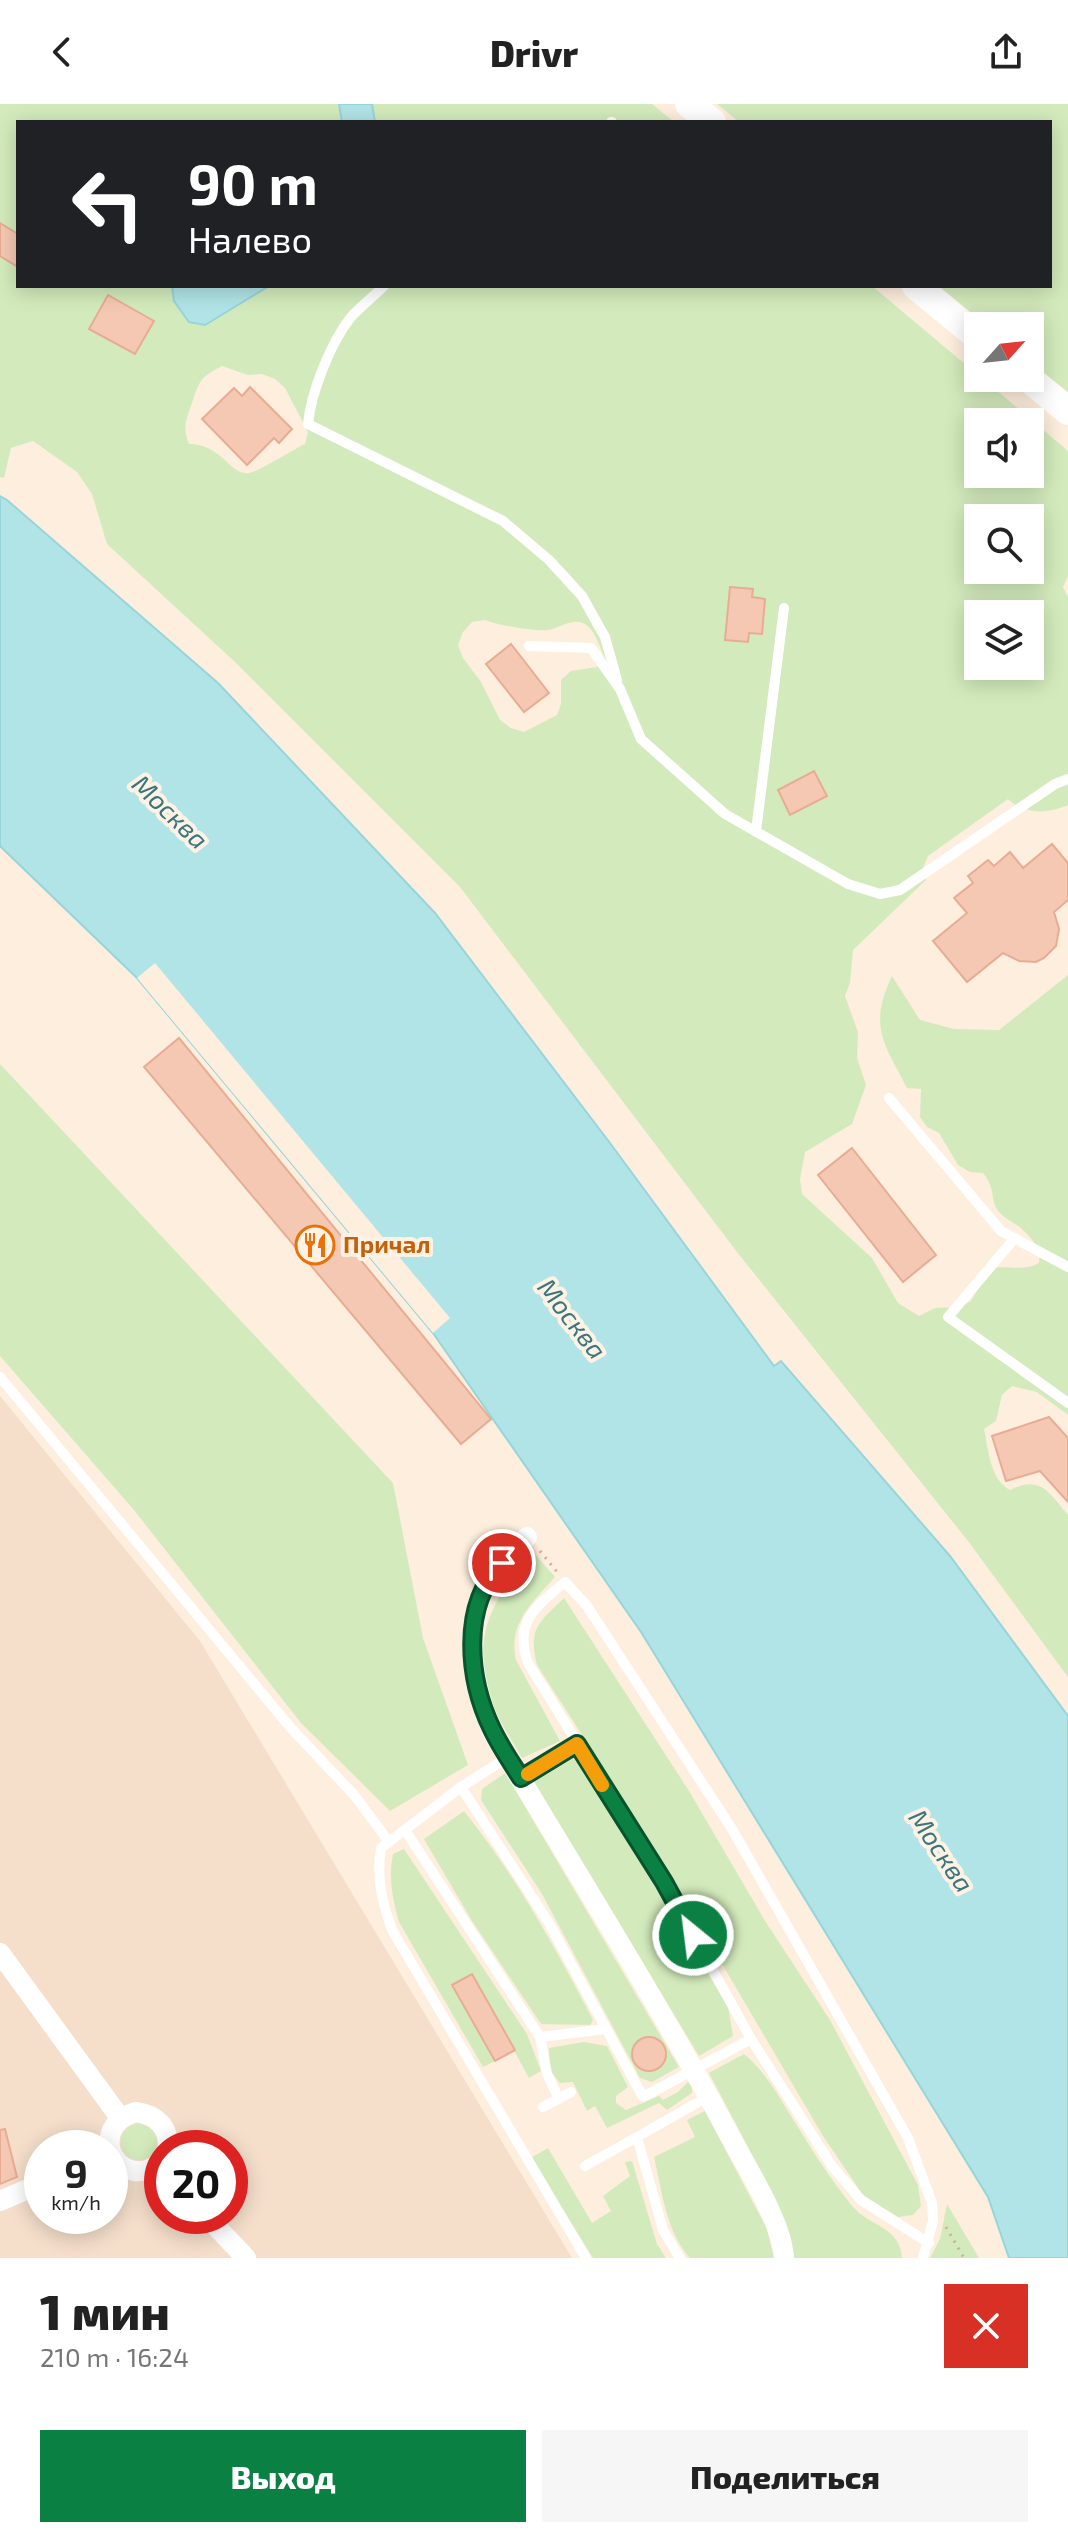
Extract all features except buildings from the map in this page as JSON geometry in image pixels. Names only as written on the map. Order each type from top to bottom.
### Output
[{"type":"main road","points":[[689,104],[709,120]]},
{"type":"main road","points":[[918,288],[964,325]]},
{"type":"main road","points":[[1044,391],[1068,411]]},
{"type":"street","points":[[527,1537],[496,1569],[475,1616],[472,1638],[482,1705],[492,1731],[709,2096],[771,2216],[784,2258]]},
{"type":"street","points":[[0,1953],[121,2119]]},
{"type":"street","points":[[112,2130],[121,2119],[136,2112],[156,2118],[165,2130]]},
{"type":"street","points":[[0,2201],[24,2191]]},
{"type":"street","points":[[223,2234],[246,2258]]},
{"type":"lane","points":[[382,288],[351,318],[326,364],[310,404],[308,424],[503,521],[549,560],[582,596],[605,637],[620,689],[641,739],[725,814],[848,884],[880,894],[900,890],[1055,784],[1068,779]]},
{"type":"lane","points":[[756,831],[784,608]]},
{"type":"lane","points":[[529,646],[591,648],[620,689]]},
{"type":"lane","points":[[889,1098],[1001,1231],[1068,1267]]},
{"type":"lane","points":[[1015,1238],[948,1317],[1068,1403]]},
{"type":"lane","points":[[0,1377],[290,1727],[355,1796],[389,1842]]},
{"type":"lane","points":[[923,2258],[929,2243],[932,2203],[908,2138],[732,1829],[587,1606],[565,1582],[530,1615],[524,1626],[523,1640],[528,1663],[664,1882],[751,2039],[832,2166],[861,2200],[929,2243]]},
{"type":"lane","points":[[521,1778],[577,1744]]},
{"type":"lane","points":[[508,1757],[461,1787],[381,1848],[377,1871],[380,1898],[392,1930],[586,2258]]},
{"type":"lane","points":[[461,1787],[549,1923],[643,2097],[751,2039]]},
{"type":"lane","points":[[405,1830],[540,2037],[547,2074],[559,2099]]},
{"type":"lane","points":[[540,2037],[606,2029]]},
{"type":"lane","points":[[543,2107],[571,2092]]},
{"type":"lane","points":[[585,2166],[709,2096]]},
{"type":"lane","points":[[637,2137],[663,2230],[680,2258]]},
{"type":"path","points":[[527,1537],[565,1582]]},
{"type":"path","points":[[932,2203],[964,2258]]},
{"type":"shaded area","points":[[0,1396],[200,1641],[572,2258],[0,2258]]},
{"type":"green space","points":[[0,104],[339,104],[342,120],[16,120],[16,288],[172,288],[205,325],[266,288],[874,288],[964,363],[964,392],[998,392],[1017,408],[964,408],[964,488],[1044,488],[1044,431],[1068,451],[1068,576],[1063,587],[1068,597],[1068,805],[1036,811],[1022,808],[1008,799],[928,856],[923,868],[926,880],[853,950],[850,983],[845,996],[858,1032],[857,1058],[866,1085],[852,1124],[805,1152],[800,1179],[802,1194],[872,1258],[898,1303],[919,1316],[935,1308],[960,1307],[971,1301],[990,1268],[1027,1267],[1039,1263],[1040,1251],[1026,1232],[1000,1212],[983,1173],[970,1172],[958,1165],[939,1133],[927,1127],[920,1117],[921,1089],[907,1088],[892,1059],[882,1034],[881,1009],[892,976],[920,1020],[954,1029],[999,1030],[1068,975],[1068,1415],[1037,1392],[1012,1386],[1002,1395],[996,1421],[984,1429],[991,1463],[1003,1485],[1010,1490],[1037,1485],[1050,1494],[1068,1515],[1068,1677],[968,1541],[737,1252],[460,887],[235,662],[107,544],[92,494],[77,472],[33,441],[11,448],[4,478],[0,477]],"holes":[[[222,366],[248,375],[262,374],[275,379],[285,388],[308,432],[305,444],[261,468],[242,473],[210,449],[189,444],[185,429],[200,382],[208,374]],[[485,620],[516,628],[543,630],[580,622],[592,630],[605,658],[597,667],[571,671],[561,680],[561,704],[557,715],[524,732],[511,728],[500,720],[458,645],[463,632],[472,622]]]},
{"type":"green space","points":[[372,104],[652,104],[672,120],[375,120]]},
{"type":"green space","points":[[717,104],[1068,104],[1068,392],[1044,373],[1044,312],[970,312],[941,288],[1052,288],[1052,120],[737,120]]},
{"type":"green space","points":[[0,1064],[393,1483],[423,1638],[468,1765],[390,1811],[301,1723],[134,1510],[0,1356]]},
{"type":"green space","points":[[535,1554],[555,1577],[524,1614],[515,1635],[514,1647],[516,1660],[560,1741],[522,1758],[504,1728],[487,1686],[484,1644],[494,1606],[518,1571]]},
{"type":"green space","points":[[564,1598],[689,1791],[767,1924],[830,2020],[918,2185],[921,2206],[913,2215],[898,2217],[863,2195],[823,2136],[647,1836],[537,1665],[534,1643],[537,1627]]},
{"type":"green space","points":[[578,1756],[728,2007],[733,2036],[699,2056],[534,1782]]},
{"type":"green space","points":[[505,1773],[679,2067],[652,2082],[640,2078],[542,1894],[481,1800],[482,1789]]},
{"type":"green space","points":[[464,1811],[534,1912],[593,2020],[590,2025],[541,2024],[472,1921],[424,1839]]},
{"type":"green space","points":[[404,1849],[527,2034],[541,2071],[529,2078],[472,1974],[452,1985],[495,2061],[483,2067],[399,1922],[391,1872],[393,1854]]},
{"type":"green space","points":[[584,2042],[607,2046],[628,2087],[616,2096],[616,2103],[626,2110],[659,2096],[663,2100],[688,2082],[692,2093],[667,2110],[659,2103],[607,2128],[595,2106],[587,2111],[573,2082],[560,2083],[550,2070],[549,2048]]},
{"type":"green space","points":[[744,2054],[773,2087],[845,2197],[860,2213],[890,2233],[900,2248],[902,2258],[786,2258],[777,2202],[709,2073]]},
{"type":"green space","points":[[705,2111],[767,2229],[774,2258],[690,2258],[675,2236],[654,2157],[695,2137],[687,2120]]},
{"type":"green space","points":[[139,2124],[152,2129],[144,2130],[144,2159],[128,2156],[126,2129]]},
{"type":"green space","points":[[548,2148],[592,2223],[611,2211],[603,2196],[630,2176],[625,2162],[632,2161],[657,2244],[666,2258],[593,2258],[531,2158]]},
{"type":"green space","points":[[947,2204],[979,2258],[930,2258],[940,2239]]},
{"type":"water","points":[[339,104],[372,104],[375,120],[342,120]]},
{"type":"water","points":[[172,288],[266,288],[205,325],[189,322],[174,301]]},
{"type":"water","name":"Москва","points":[[0,496],[218,683],[435,913],[774,1366],[781,1361],[950,1556],[1068,1716],[1068,2258],[1009,2258],[988,2197],[641,1632],[433,1333],[137,978],[0,846]]},
{"type":"pier","points":[[155,963],[450,1318],[433,1333],[137,978]]},
{"type":"slow traffic","points":[[528,1774],[577,1744],[602,1785]]},
{"type":"place","name":"Причал","points":[[315,1245]]},
{"type":"route","points":[[502,1563],[484,1592],[475,1616],[472,1638],[482,1705],[492,1731],[521,1778],[577,1744],[664,1882],[693,1935]]}]
